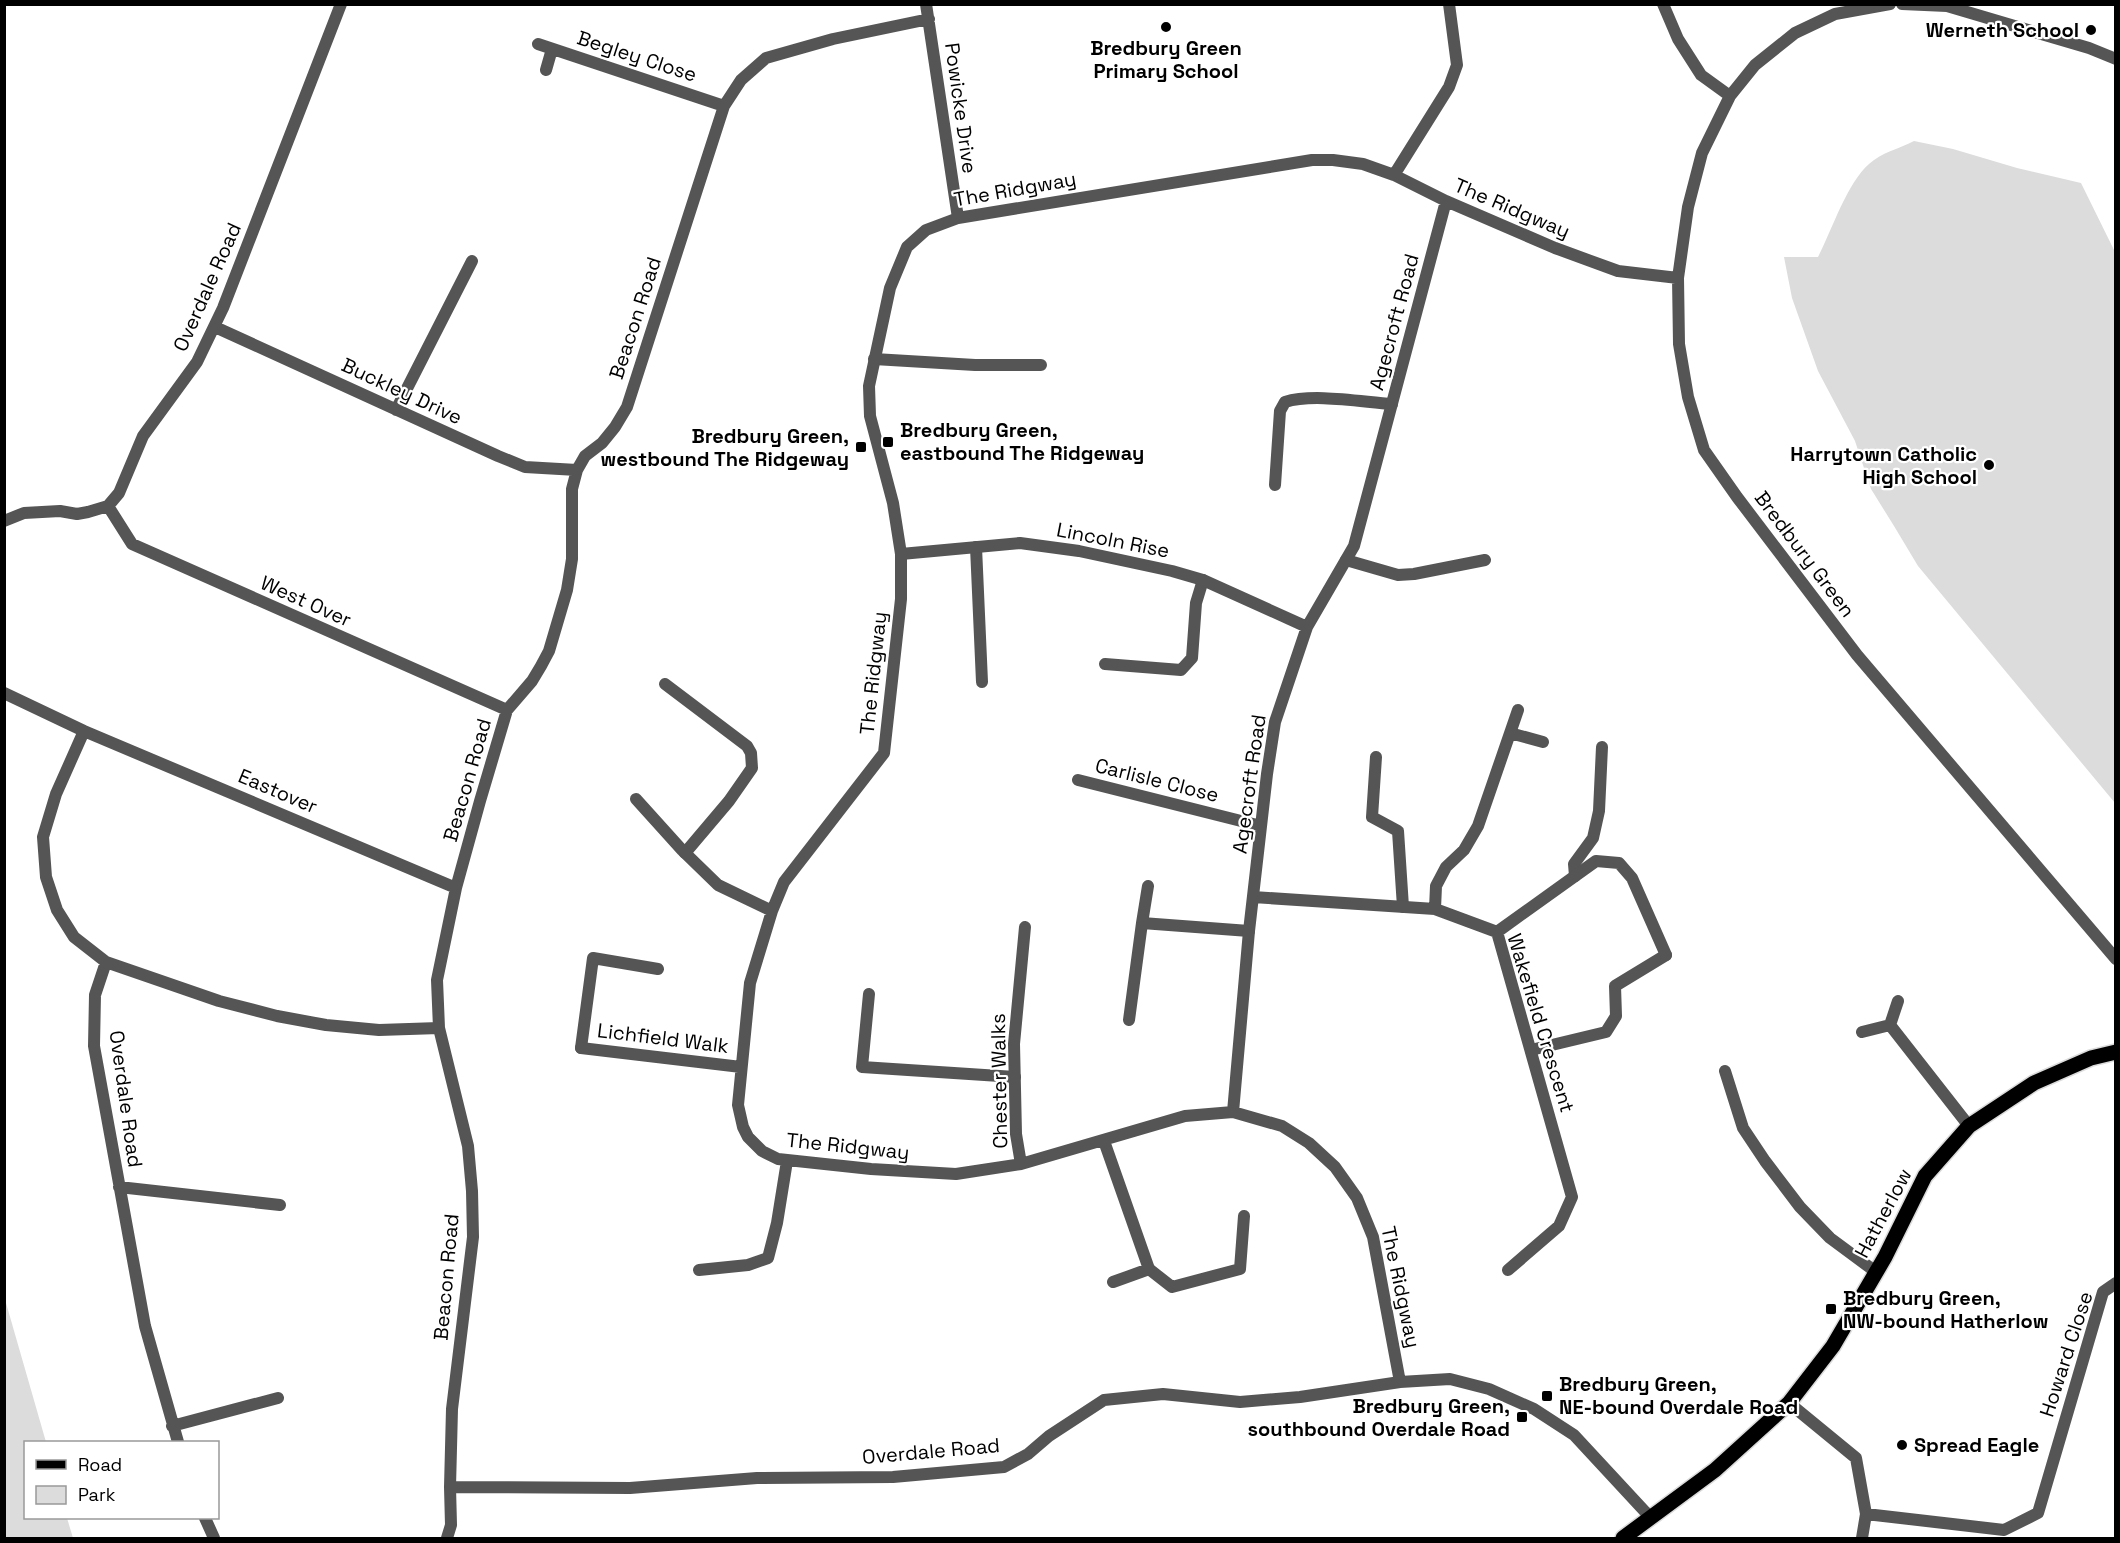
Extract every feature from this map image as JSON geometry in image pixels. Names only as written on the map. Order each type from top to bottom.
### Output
[{"type":"main road","name":"Hatherlow","points":[[1623,1539],[1715,1470],[1789,1403],[1833,1346],[1876,1272],[1925,1176],[1969,1126],[2034,1083],[2091,1058],[2115,1052]]},
{"type":"street","name":"Overdale Road","points":[[108,506],[119,493],[143,436],[197,362],[215,327],[341,4]]},
{"type":"street","name":"Powicke Drive","points":[[926,4],[957,218]]},
{"type":"street","points":[[1394,175],[1449,87],[1457,64],[1449,4]]},
{"type":"street","points":[[1663,4],[1678,39],[1701,75],[1730,96]]},
{"type":"street","name":"Bredbury Green","points":[[1890,4],[1835,14],[1795,33],[1755,65],[1730,96],[1702,153],[1688,207],[1678,278],[1679,344],[1688,397],[1704,450],[1857,655],[2115,959]]},
{"type":"street","points":[[1902,4],[1947,6],[2089,48],[2115,59]]},
{"type":"street","name":"Beacon Road","points":[[450,1487],[452,1409],[473,1237],[472,1191],[468,1146],[439,1028],[437,980],[456,888],[507,711],[532,681],[549,651],[567,590],[572,559],[572,489],[577,470],[585,456],[602,443],[615,427],[627,407],[724,106],[741,80],[766,58],[833,39],[928,19]]},
{"type":"street","name":"Begley Close","points":[[538,44],[724,106]]},
{"type":"street","points":[[546,70],[552,49]]},
{"type":"street","name":"The Ridgway","points":[[1400,1382],[1373,1237],[1357,1198],[1335,1167],[1309,1143],[1282,1126],[1233,1112],[1185,1116],[1021,1164],[956,1174],[787,1161],[762,1151],[748,1137],[743,1127],[738,1105],[750,983],[772,911],[784,882],[884,753],[901,599],[901,554],[893,503],[870,416],[869,386],[890,288],[907,247],[926,230],[957,218],[1302,160],[1333,160],[1363,164],[1394,175],[1446,201],[1556,248],[1618,272],[1678,278]]},
{"type":"street","name":"Agecroft Road","points":[[1233,1112],[1249,931],[1275,722],[1307,627],[1354,546],[1446,201]]},
{"type":"street","points":[[396,410],[472,261]]},
{"type":"street","name":"Buckley Drive","points":[[215,327],[525,467],[577,470]]},
{"type":"street","points":[[874,359],[975,365],[1041,365]]},
{"type":"street","points":[[1275,485],[1280,411],[1285,402],[1296,398],[1311,398],[1392,404]]},
{"type":"street","points":[[4,521],[24,513],[60,511],[76,514],[108,506]]},
{"type":"street","name":"West Over","points":[[108,506],[132,544],[507,711]]},
{"type":"street","name":"Lincoln Rise","points":[[901,554],[1020,543],[1079,551],[1203,580],[1307,627]]},
{"type":"street","points":[[976,547],[982,682]]},
{"type":"street","points":[[1346,560],[1398,574],[1414,574],[1485,560]]},
{"type":"street","points":[[1105,664],[1181,670],[1192,658],[1196,603],[1203,580]]},
{"type":"street","points":[[666,684],[747,746],[753,761],[752,768],[729,801],[685,853]]},
{"type":"street","points":[[4,693],[84,730],[56,794],[43,837],[46,877],[57,910],[74,937],[106,962],[219,1001],[277,1016],[326,1025],[379,1030],[439,1028]]},
{"type":"street","points":[[1435,909],[1436,886],[1446,867],[1464,850],[1478,826],[1518,710]]},
{"type":"street","name":"Eastover","points":[[84,730],[456,888]]},
{"type":"street","points":[[1510,733],[1543,742]]},
{"type":"street","points":[[1575,876],[1574,864],[1593,838],[1599,811],[1602,747]]},
{"type":"street","points":[[1376,757],[1372,817],[1398,831],[1403,907]]},
{"type":"street","name":"Carlisle Close","points":[[1078,780],[1261,826]]},
{"type":"street","points":[[636,799],[685,853],[718,885],[772,911]]},
{"type":"street","points":[[1497,932],[1596,861],[1619,863],[1632,878],[1666,956],[1615,986],[1616,1016],[1606,1032],[1531,1050]]},
{"type":"street","points":[[1130,1020],[1148,886]]},
{"type":"street","name":"Wakefield Crescent","points":[[1253,897],[1435,909],[1497,932],[1572,1197],[1559,1226],[1508,1270]]},
{"type":"street","points":[[1142,923],[1249,931]]},
{"type":"street","name":"Chester Walks","points":[[1021,1164],[1016,1134],[1014,1044],[1025,927]]},
{"type":"street","name":"Lichfield Walk","points":[[658,969],[593,958],[581,1048],[741,1067]]},
{"type":"street","name":"Overdale Road","points":[[106,962],[95,995],[94,1046],[145,1326],[177,1441]]},
{"type":"street","points":[[869,994],[862,1067],[1015,1077]]},
{"type":"street","points":[[1890,1025],[1898,1001]]},
{"type":"street","points":[[1862,1032],[1890,1025]]},
{"type":"street","points":[[1890,1025],[1969,1126]]},
{"type":"street","points":[[1725,1071],[1743,1128],[1765,1161],[1800,1207],[1830,1238],[1876,1272]]},
{"type":"street","points":[[1104,1141],[1149,1269],[1172,1287],[1240,1269],[1244,1216]]},
{"type":"street","points":[[699,1270],[737,1267],[768,1258],[777,1223],[787,1161]]},
{"type":"street","points":[[119,1188],[280,1205]]},
{"type":"street","points":[[1113,1282],[1149,1269]]},
{"type":"street","name":"Howard Close","points":[[1866,1514],[2004,1530],[2038,1512],[2103,1292],[2115,1283]]},
{"type":"street","name":"Overdale Road","points":[[450,1487],[630,1488],[757,1478],[893,1477],[1004,1467],[1028,1454],[1049,1436],[1104,1400],[1163,1394],[1240,1402],[1300,1397],[1400,1382],[1450,1379],[1489,1389],[1534,1409],[1574,1435],[1650,1517]]},
{"type":"street","points":[[172,1426],[278,1398]]},
{"type":"street","points":[[1789,1403],[1856,1458],[1866,1514],[1862,1539]]},
{"type":"street","points":[[447,1539],[451,1525],[450,1487]]},
{"type":"street","points":[[205,1519],[214,1539]]},
{"type":"green space","name":"Harrytown Catholic High School","points":[[1914,141],[2081,183],[2115,252],[2115,803],[1918,566],[1871,489],[1855,441],[1818,371],[1792,298],[1784,257],[1818,257],[1847,195],[1861,172],[1879,156]]},
{"type":"green space","points":[[4,1296],[46,1441],[24,1441],[24,1519],[67,1519],[73,1538],[5,1538]]},
{"type":"place","name":"Bredbury Green Primary School","points":[[1166,27]]},
{"type":"place","name":"Werneth School","points":[[2091,30]]},
{"type":"place","name":"Bredbury Green, eastbound The Ridgeway","points":[[888,442]]},
{"type":"place","name":"Bredbury Green, westbound The Ridgeway","points":[[861,447]]},
{"type":"place","name":"Harrytown Catholic High School","points":[[1989,465]]},
{"type":"place","name":"Bredbury Green, NW-bound Hatherlow","points":[[1831,1309]]},
{"type":"place","name":"Bredbury Green, NE-bound Overdale Road","points":[[1547,1396]]},
{"type":"place","name":"Bredbury Green, southbound Overdale Road","points":[[1522,1417]]},
{"type":"place","name":"Spread Eagle","points":[[1902,1445]]}]
